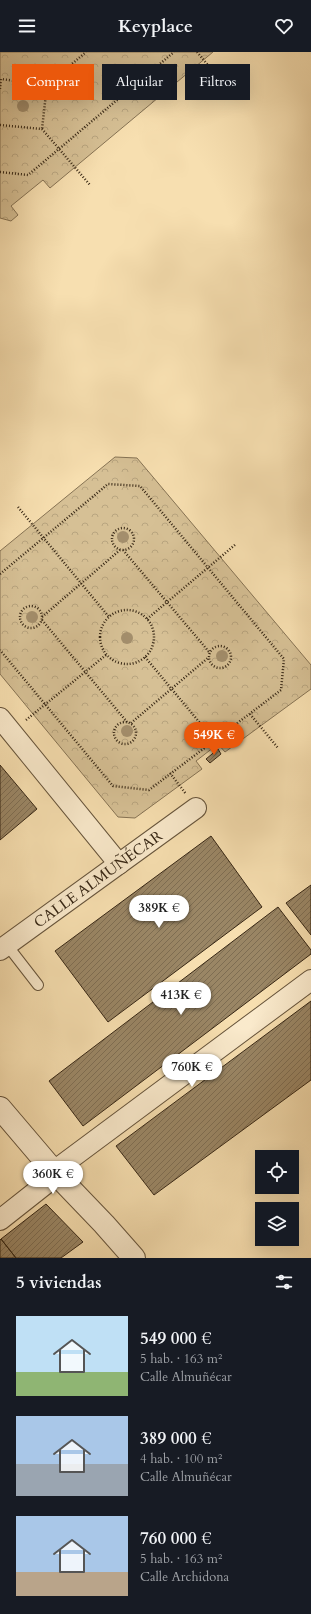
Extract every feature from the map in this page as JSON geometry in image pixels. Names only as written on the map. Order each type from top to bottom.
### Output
[{"type":"street","points":[[6,725],[119,864]]},
{"type":"street","name":"CALLE ALMUÑÉCAR","points":[[4,947],[196,808]]},
{"type":"street","points":[[0,1220],[56,1173],[311,980]]},
{"type":"street","points":[[0,1108],[56,1173],[134,1258]]},
{"type":"lane","points":[[4,947],[38,985]]},
{"type":"path","points":[[72,64],[86,52]]},
{"type":"path","points":[[0,172],[28,174],[174,52]]},
{"type":"path","points":[[197,52],[207,64]]},
{"type":"path","points":[[0,89],[0,79],[12,81]]},
{"type":"path","points":[[42,129],[45,100]]},
{"type":"path","points":[[0,125],[42,129],[90,185]]},
{"type":"path","points":[[0,574],[108,484],[140,486],[284,659],[281,690],[149,790],[113,786],[0,650]]},
{"type":"path","points":[[18,507],[110,617]]},
{"type":"path","points":[[127,722],[42,618],[40,610],[29,606],[22,610],[19,618],[22,625],[32,629],[38,626],[42,618],[82,583],[122,550],[127,549],[132,545],[134,538],[131,531],[124,528],[117,529],[112,535],[112,543],[114,546],[122,550],[210,654]]},
{"type":"path","points":[[147,619],[236,544]]},
{"type":"path","points":[[121,610],[131,610],[140,613],[147,619],[152,626],[154,639],[150,651],[145,658],[138,662],[121,664],[106,655],[101,646],[100,637],[101,628],[106,620],[121,610]]},
{"type":"path","points":[[130,723],[209,657],[215,648],[222,646],[226,648],[231,653],[232,660],[225,668],[218,668],[212,665],[209,657]]},
{"type":"path","points":[[6,725],[45,704],[106,655]]},
{"type":"path","points":[[145,658],[215,741]]},
{"type":"path","points":[[250,714],[278,748]]},
{"type":"path","points":[[127,722],[135,728],[136,736],[129,743],[122,744],[116,740],[113,733],[114,729],[119,723],[127,722]]},
{"type":"path","points":[[170,773],[196,808]]},
{"type":"green space","points":[[0,52],[213,52],[199,64],[185,64],[185,75],[177,82],[177,64],[102,64],[102,100],[155,100],[50,188],[43,180],[11,206],[18,215],[11,221],[0,218]]},
{"type":"green space","points":[[115,457],[137,458],[311,665],[311,689],[225,752],[218,744],[196,761],[202,769],[135,818],[118,817],[0,674],[0,551]]},
{"type":"building","points":[[218,749],[221,754],[210,763],[206,759]]},
{"type":"building","points":[[0,765],[37,809],[0,840]]},
{"type":"building","points":[[211,836],[262,907],[108,1022],[55,951]]},
{"type":"building","points":[[311,885],[311,935],[286,903]]},
{"type":"building","points":[[278,907],[311,950],[311,954],[83,1126],[49,1081]]},
{"type":"building","points":[[311,1001],[311,1080],[154,1195],[116,1146]]},
{"type":"building","points":[[46,1204],[83,1242],[61,1258],[16,1258],[1,1239]]},
{"type":"building","points":[[1,1239],[16,1258],[0,1258]]}]
